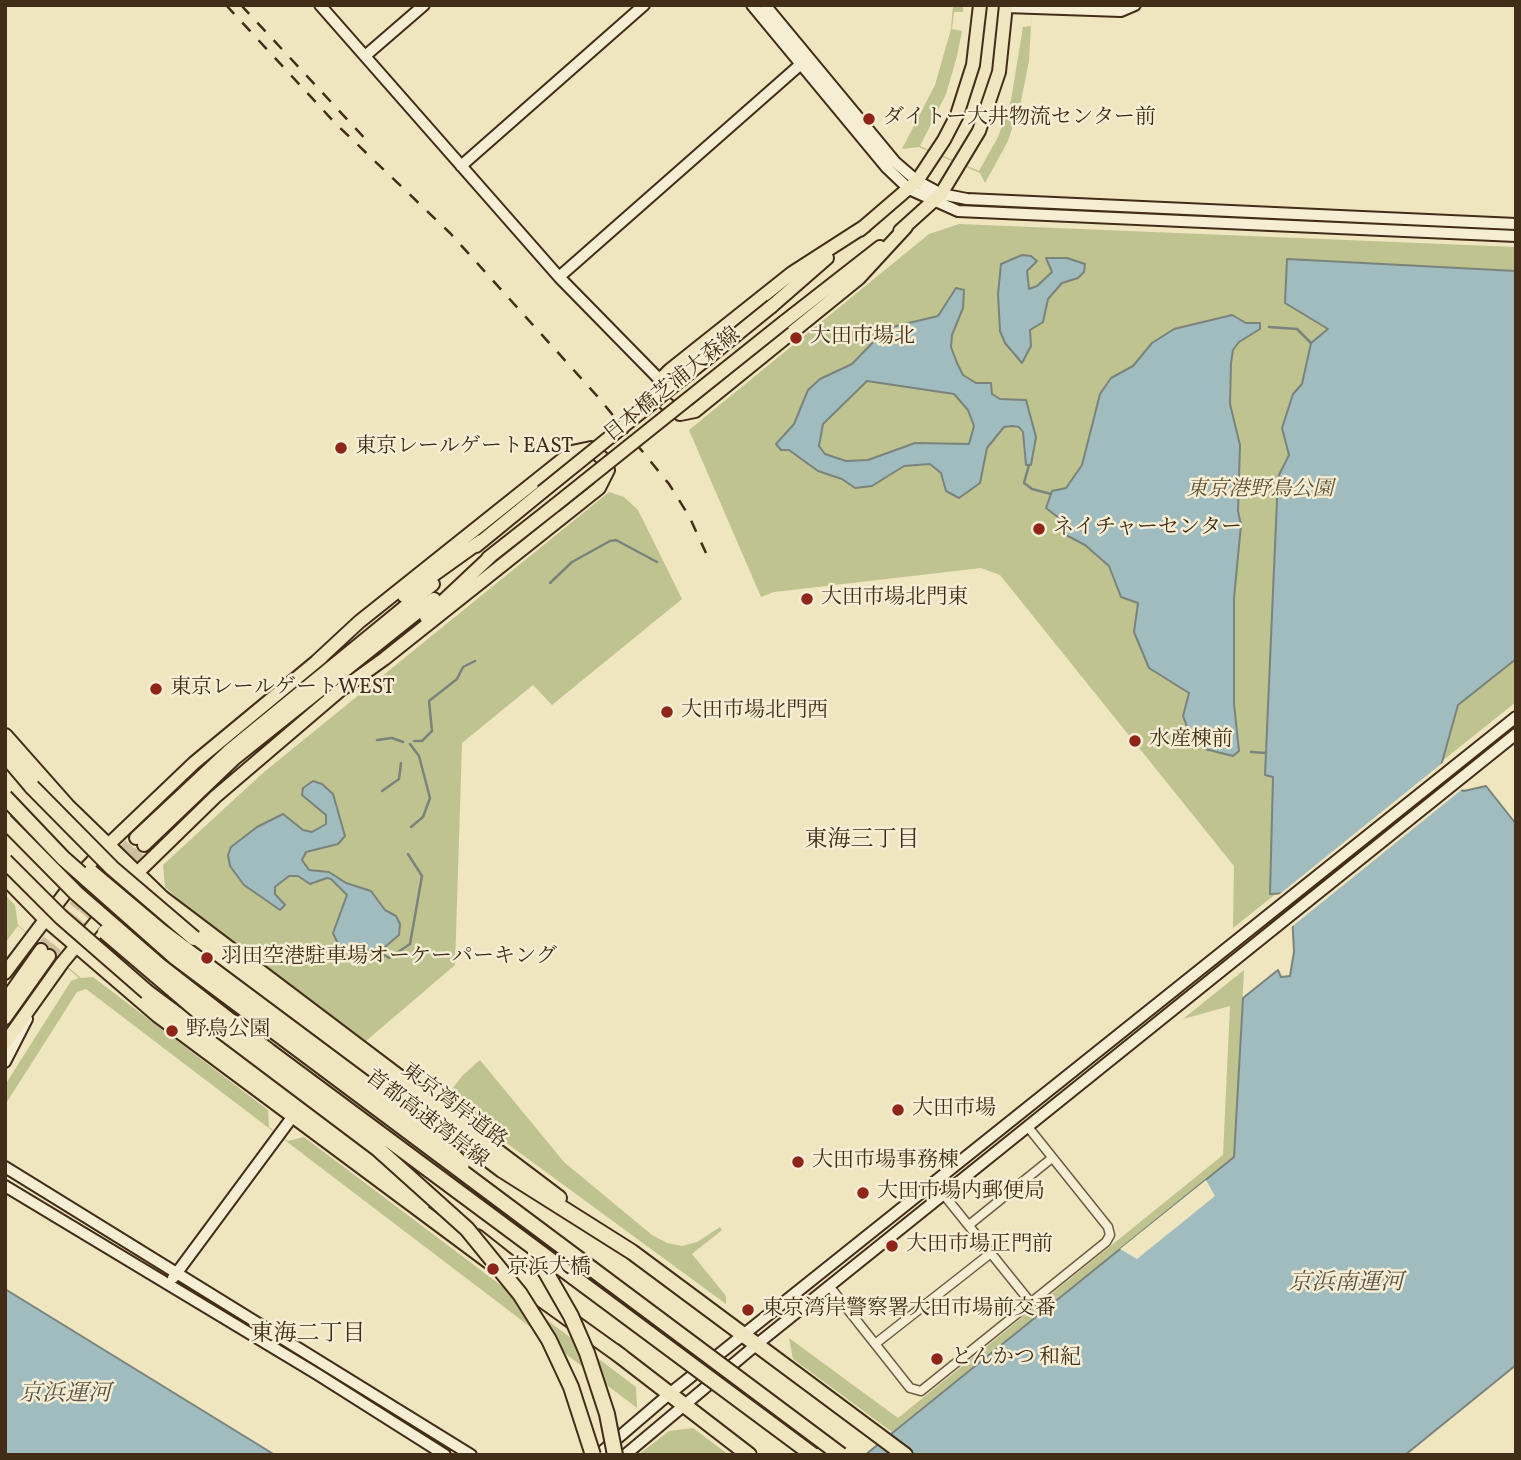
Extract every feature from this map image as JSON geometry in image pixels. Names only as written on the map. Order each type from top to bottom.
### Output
[{"type":"highway","points":[[5,736],[107,846],[162,898],[265,979],[555,1195],[600,1233]]},
{"type":"highway","name":"東京湾岸道路","points":[[5,755],[89,845],[194,938],[518,1182],[632,1252],[905,1455]]},
{"type":"highway","points":[[5,794],[160,931],[413,1119],[472,1174],[524,1237],[570,1316],[600,1389],[615,1455]]},
{"type":"highway","name":"首都高速湾岸線","points":[[5,794],[101,894],[207,983],[841,1455]]},
{"type":"highway","name":"首都高速湾岸線","points":[[5,821],[76,893],[160,966],[269,1051],[813,1455]]},
{"type":"highway","points":[[5,827],[45,875],[123,947],[251,1055],[378,1149],[467,1229],[514,1286],[549,1340],[575,1399],[595,1455]]},
{"type":"highway","points":[[5,862],[61,917],[147,992],[500,1254],[668,1395],[749,1455]]},
{"type":"highway","points":[[5,877],[76,946],[158,1015],[622,1357]]},
{"type":"main road","name":"日本橋芝浦大森線","points":[[980,5],[977,47],[966,90],[944,140],[913,185],[772,306],[481,541],[412,603],[230,750],[140,841],[235,758],[906,227],[937,198],[966,157],[991,100],[999,72],[1006,6]]},
{"type":"main road","points":[[865,226],[792,273],[660,380],[660,395],[670,408],[685,415],[695,411],[859,278],[906,227]]},
{"type":"main road","points":[[5,973],[45,918],[107,846],[194,763],[317,661],[359,622],[572,452],[591,448],[602,458],[608,470],[599,488],[345,687]]},
{"type":"main road","points":[[317,661],[481,541]]},
{"type":"main road","points":[[5,1044],[36,997],[136,874],[215,797],[345,687],[492,555]]},
{"type":"main road","points":[[5,1001],[45,953],[5,1018]]},
{"type":"street","points":[[320,5],[559,277],[660,380]]},
{"type":"street","points":[[365,56],[424,5]]},
{"type":"street","points":[[461,166],[644,5]]},
{"type":"street","points":[[752,5],[801,64],[913,185],[958,211],[1516,236]]},
{"type":"street","points":[[765,5],[913,185]]},
{"type":"street","points":[[1006,6],[1121,11],[1135,5]]},
{"type":"street","points":[[559,277],[801,64]]},
{"type":"street","points":[[937,198],[1516,224]]},
{"type":"street","points":[[625,1455],[683,1406],[750,1341],[1244,935],[1516,718]]},
{"type":"street","points":[[595,1455],[668,1395],[830,1287],[1516,734]]},
{"type":"street","points":[[5,1062],[36,997]]},
{"type":"street","points":[[167,1286],[292,1116]]},
{"type":"street","points":[[830,1287],[910,1388],[921,1391],[1031,1303],[1106,1242],[1110,1235],[1108,1227],[1028,1127]]},
{"type":"street","points":[[969,1225],[1052,1158]]},
{"type":"street","points":[[5,1167],[471,1455]]},
{"type":"street","points":[[5,1186],[317,1374],[445,1455]]},
{"type":"street","points":[[944,1195],[1031,1303]]},
{"type":"street","points":[[875,1344],[991,1253]]},
{"type":"green space","points":[[953,5],[963,5],[963,12],[954,12],[952,29],[962,31],[957,56],[946,94],[920,146],[979,171],[998,137],[1011,100],[1023,27],[1031,26],[1029,61],[1021,101],[1008,141],[985,183],[980,173],[919,147],[902,149],[935,85],[951,29]]},
{"type":"green space","name":"東京港野鳥公園","points":[[959,224],[1516,247],[1516,702],[1233,928],[1234,866],[1000,575],[981,568],[774,592],[761,597],[689,430],[929,234]]},
{"type":"green space","points":[[609,492],[624,497],[638,510],[682,599],[552,705],[533,685],[462,743],[455,965],[366,1041],[185,905],[165,887],[163,865],[264,772]]},
{"type":"green space","points":[[5,895],[15,905],[18,925],[81,978],[93,977],[268,1110],[269,1127],[288,1141],[304,1137],[636,1387],[637,1408],[86,989],[77,992],[5,1105],[5,1085],[71,981],[79,978],[18,926],[5,943]]},
{"type":"green space","points":[[1244,970],[1234,1157],[892,1432],[793,1359],[789,1338],[898,1418],[1223,1155],[1230,1006],[1183,1019]]},
{"type":"green space","points":[[480,1060],[564,1162],[652,1235],[667,1243],[682,1246],[697,1242],[720,1227],[722,1230],[692,1254],[726,1296],[726,1304],[445,1098],[463,1075]]},
{"type":"green space","points":[[693,1428],[729,1455],[638,1455],[669,1431]]},
{"type":"water","points":[[1022,255],[1031,256],[1037,261],[1027,271],[1029,289],[1037,286],[1052,272],[1046,258],[1067,258],[1085,264],[1084,272],[1078,278],[1062,283],[1048,299],[1043,322],[1030,330],[1031,346],[1022,363],[1005,343],[1000,331],[998,294],[1001,264]]},
{"type":"water","name":"京浜南運河","points":[[1287,259],[1516,271],[1516,659],[1458,705],[1439,773],[1446,784],[1464,791],[1486,786],[1516,824],[1516,1365],[1405,1455],[865,1455],[1234,1157],[1243,998],[1278,970],[1281,977],[1290,976],[1294,952],[1291,893],[1270,894],[1273,777],[1265,775],[1278,477],[1289,455],[1282,428],[1293,394],[1302,384],[1311,343],[1328,329],[1285,303]]},
{"type":"water","points":[[956,288],[964,290],[963,308],[952,335],[951,347],[957,363],[963,375],[976,383],[991,383],[992,394],[1000,399],[1026,400],[1036,437],[1031,465],[1026,465],[1023,432],[1019,427],[1004,427],[987,448],[980,483],[959,498],[946,491],[941,473],[930,464],[904,466],[872,486],[855,488],[842,479],[818,471],[789,450],[781,450],[776,444],[794,424],[808,390],[820,379],[852,364],[878,337],[892,327],[938,316]],"holes":[[[867,381],[954,394],[968,410],[974,426],[969,444],[915,443],[868,460],[846,461],[825,454],[819,446],[823,424]]]},
{"type":"water","points":[[1232,315],[1246,323],[1260,323],[1260,329],[1239,342],[1233,350],[1231,363],[1230,404],[1240,445],[1238,511],[1241,525],[1234,598],[1234,704],[1239,751],[1233,756],[1205,749],[1189,732],[1183,716],[1189,693],[1149,668],[1134,632],[1138,603],[1121,597],[1109,566],[1085,545],[1064,534],[1059,518],[1046,508],[1052,491],[1066,488],[1082,465],[1100,394],[1111,378],[1133,366],[1152,343],[1174,329]]},
{"type":"water","points":[[313,781],[322,784],[333,794],[345,836],[338,844],[306,852],[302,860],[309,870],[329,872],[346,883],[371,891],[385,910],[396,916],[400,924],[399,935],[379,952],[360,956],[338,944],[333,933],[347,895],[331,879],[310,884],[298,876],[289,876],[275,887],[275,894],[285,905],[280,910],[244,885],[230,866],[228,855],[231,847],[257,827],[283,814],[303,830],[312,832],[326,824],[326,815],[302,795],[303,788]]},
{"type":"water","name":"京浜運河","points":[[5,1289],[275,1455],[5,1455]]},
{"type":"pier","points":[[1446,760],[1443,773],[1449,781],[1465,787],[1289,929],[1288,896],[1276,897]]},
{"type":"pier","points":[[1206,1180],[1215,1196],[1137,1259],[1120,1249]]},
{"type":"waterway","points":[[1269,327],[1297,329],[1311,343]]},
{"type":"waterway","points":[[1029,465],[1024,483],[1032,489],[1051,494]]},
{"type":"waterway","points":[[550,583],[572,562],[610,541],[616,540],[657,562]]},
{"type":"waterway","points":[[414,741],[422,741],[432,731],[429,701],[457,679],[463,667],[475,661]]},
{"type":"waterway","points":[[377,740],[392,738],[403,742]]},
{"type":"waterway","points":[[410,744],[419,756],[430,798],[423,817],[411,827]]},
{"type":"waterway","points":[[1251,752],[1266,753]]},
{"type":"waterway","points":[[382,791],[399,779],[401,763]]},
{"type":"waterway","points":[[379,952],[389,958],[410,944],[422,876],[408,854]]},
{"type":"tunnel","points":[[41,950],[86,892],[136,838]]},
{"type":"tunnel","points":[[49,956],[144,845]]},
{"type":"railway","points":[[226,5],[336,124],[450,233],[598,397],[669,484],[689,516],[706,553]]},
{"type":"railway","points":[[241,5],[370,144]]},
{"type":"place","name":"ダイトー大井物流センター前","points":[[869,119]]},
{"type":"place","name":"大田市場北","points":[[796,338]]},
{"type":"place","name":"東京レールゲートEAST","points":[[341,448]]},
{"type":"place","name":"ネイチャーセンター","points":[[1039,529]]},
{"type":"place","name":"大田市場北門東","points":[[807,599]]},
{"type":"place","name":"東京レールゲートWEST","points":[[156,689]]},
{"type":"place","name":"大田市場北門西","points":[[667,712]]},
{"type":"place","name":"水産棟前","points":[[1135,741]]},
{"type":"place","name":"羽田空港駐車場オーケーパーキング","points":[[207,958]]},
{"type":"place","name":"野鳥公園","points":[[172,1031]]},
{"type":"place","name":"大田市場","points":[[898,1110]]},
{"type":"place","name":"大田市場事務棟","points":[[798,1162]]},
{"type":"place","name":"大田市場内郵便局","points":[[863,1193]]},
{"type":"place","name":"大田市場正門前","points":[[892,1246]]},
{"type":"place","name":"京浜大橋","points":[[493,1269]]},
{"type":"place","name":"東京湾岸警察署大田市場前交番","points":[[748,1310]]},
{"type":"place","name":"とんかつ 和紀","points":[[937,1359]]},
{"type":"district","name":"東海三丁目","points":[[862,842]]},
{"type":"district","name":"東海二丁目","points":[[308,1336]]}]
